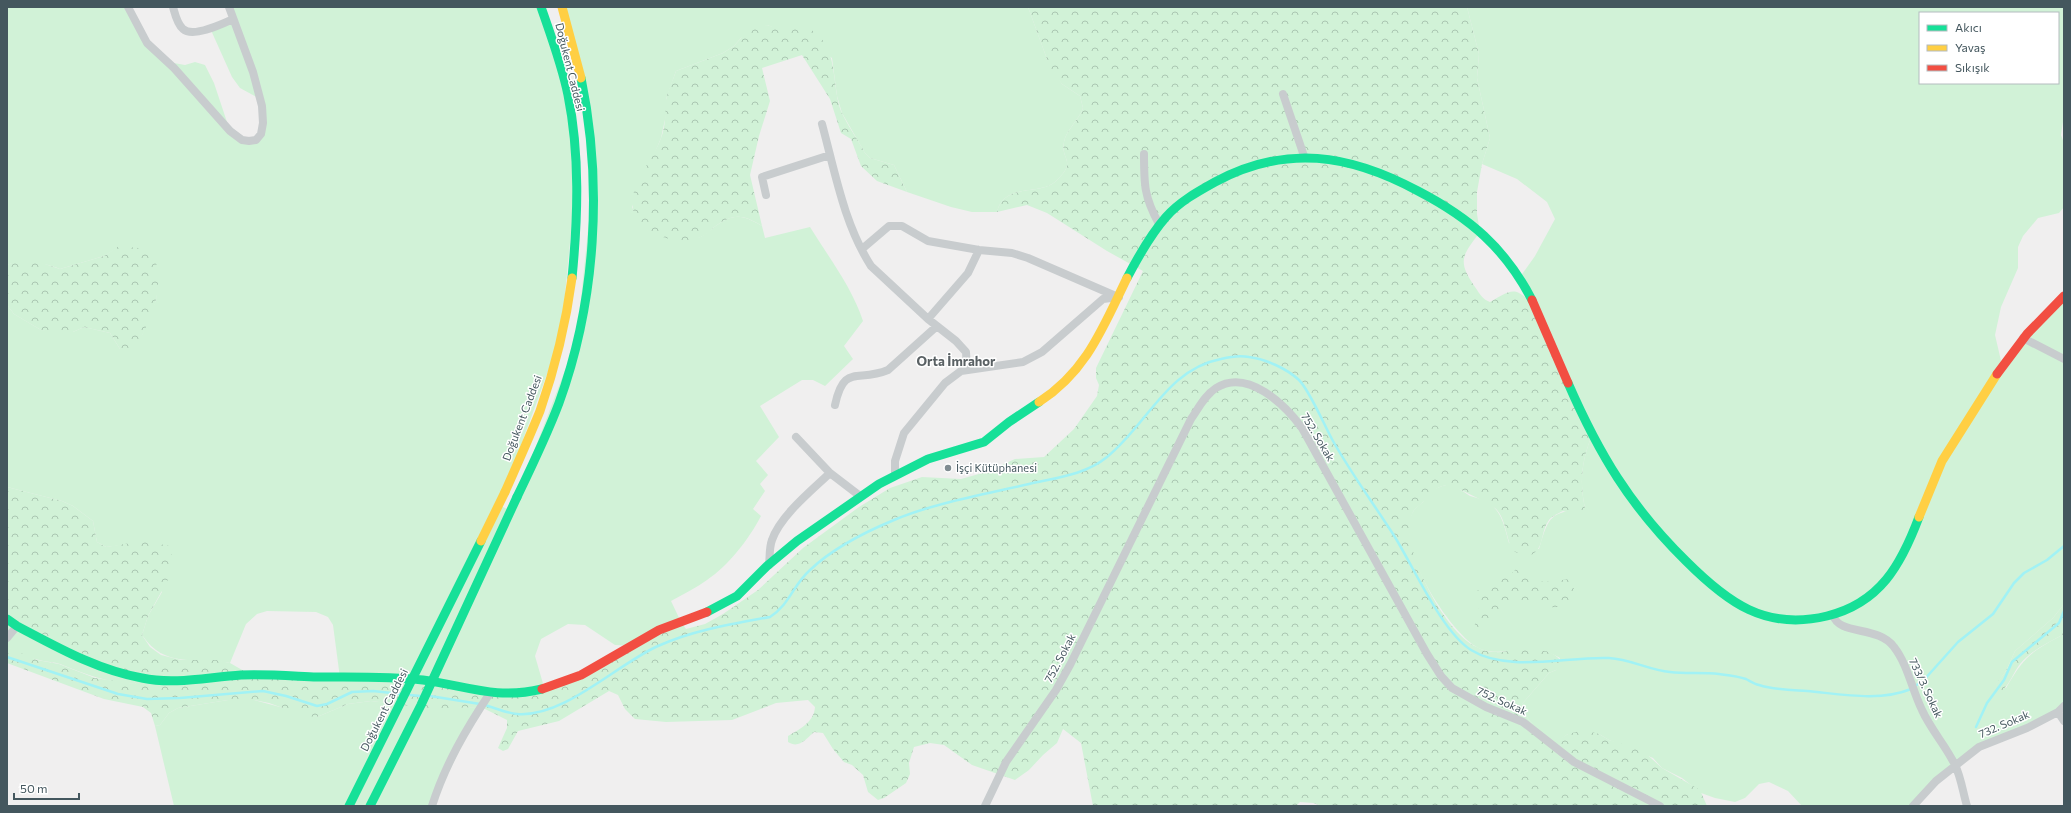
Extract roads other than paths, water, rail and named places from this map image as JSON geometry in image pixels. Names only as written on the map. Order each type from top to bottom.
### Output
[{"type":"street","points":[[128,7],[147,43],[179,73],[230,131],[242,140],[256,140],[261,134],[263,123],[262,106],[253,72],[228,7]]},
{"type":"street","points":[[173,7],[178,23],[184,30],[191,33],[233,19]]},
{"type":"street","name":"Doğukent Caddesi","points":[[349,806],[505,492],[532,429],[549,384],[572,281],[578,231],[577,170],[569,105],[556,50],[541,7]]},
{"type":"street","name":"Doğukent Caddesi","points":[[370,806],[421,705],[546,436],[564,389],[577,339],[589,284],[594,230],[594,170],[586,101],[575,44],[562,7]]},
{"type":"street","points":[[1283,94],[1304,156]]},
{"type":"street","points":[[822,124],[851,230],[871,266],[928,319],[956,341],[966,352],[967,370]]},
{"type":"street","points":[[1144,154],[1145,193],[1149,206],[1159,224]]},
{"type":"street","points":[[766,195],[762,177],[830,155]]},
{"type":"street","points":[[7,619],[17,626],[99,666],[132,676],[150,679],[184,681],[232,675],[387,678],[445,683],[490,693],[508,694],[534,690],[576,677],[605,663],[660,630],[695,617],[733,599],[768,565],[860,496],[895,475],[938,455],[980,444],[1020,415],[1038,405],[1064,385],[1093,350],[1144,247],[1159,224],[1173,209],[1192,195],[1234,172],[1272,160],[1304,156],[1340,161],[1372,170],[1399,181],[1432,198],[1490,240],[1520,277],[1585,421],[1610,469],[1627,496],[1652,527],[1713,587],[1745,610],[1763,617],[1797,621],[1833,615],[1858,605],[1868,599],[1880,588],[1894,571],[1906,550],[1927,493],[1942,461],[2009,355],[2048,310],[2064,296]]},
{"type":"street","points":[[862,250],[889,226],[902,226],[928,241],[979,250],[996,250],[1028,258],[1119,297]]},
{"type":"street","points":[[928,319],[968,273],[979,250]]},
{"type":"street","points":[[895,475],[895,461],[904,433],[945,383],[961,371],[1024,362],[1042,352],[1103,299],[1119,297]]},
{"type":"street","points":[[836,405],[839,389],[847,378],[881,373],[888,370],[937,326]]},
{"type":"street","points":[[2023,338],[2064,359]]},
{"type":"street","name":"752. Sokak","points":[[985,806],[1006,762],[1056,690],[1070,665],[1191,419],[1204,400],[1215,388],[1233,383],[1250,386],[1269,395],[1281,404],[1302,428],[1427,654],[1447,685],[1480,704],[1523,722],[1574,762],[1660,806]]},
{"type":"street","points":[[796,437],[830,473],[860,496]]},
{"type":"street","points":[[768,565],[772,540],[784,522],[794,508],[830,473]]},
{"type":"street","name":"733/3. Sokak","points":[[1833,615],[1836,622],[1843,627],[1872,632],[1886,638],[1894,647],[1923,711],[1956,766],[1967,806]]},
{"type":"street","points":[[7,638],[17,626]]},
{"type":"street","points":[[432,806],[440,779],[449,761],[490,693]]},
{"type":"street","points":[[2061,709],[2064,721]]},
{"type":"street","name":"732. Sokak","points":[[1956,766],[1979,747],[2027,728],[2061,709]]},
{"type":"street","points":[[1913,806],[1936,781],[1956,766]]},
{"type":"waterway","points":[[485,705],[505,712],[517,714],[535,713],[553,708],[590,688],[642,654],[672,640],[727,625],[770,617],[777,612],[799,582],[810,570],[850,541],[883,525],[926,509],[960,499],[1059,478],[1089,468],[1107,457],[1121,444],[1159,400],[1186,374],[1202,365],[1224,358],[1238,356],[1255,358],[1275,365],[1294,376],[1303,385],[1340,453],[1401,547],[1438,613],[1460,641],[1471,650],[1486,657],[1502,661],[1538,662],[1593,658],[1617,659],[1662,671],[1729,675],[1746,679],[1755,684],[1783,690],[1873,696],[1899,693],[1911,689]]},
{"type":"waterway","points":[[1915,686],[1923,681],[1958,642],[1993,614],[2014,583],[2024,573],[2047,560],[2064,546]]},
{"type":"waterway","points":[[1976,727],[1987,703],[2004,680],[2012,662],[2059,623],[2064,611]]},
{"type":"waterway","points":[[7,657],[118,694],[147,699],[180,698],[263,691],[286,696],[317,706],[327,704],[352,692],[373,691],[401,694]]},
{"type":"waterway","points":[[410,695],[421,696]]},
{"type":"waterway","points":[[430,696],[480,704]]},
{"type":"place","name":"İşçi Kütüphanesi","points":[[948,468]]},
{"type":"district","name":"Orta İmrahor","points":[[956,361]]}]
